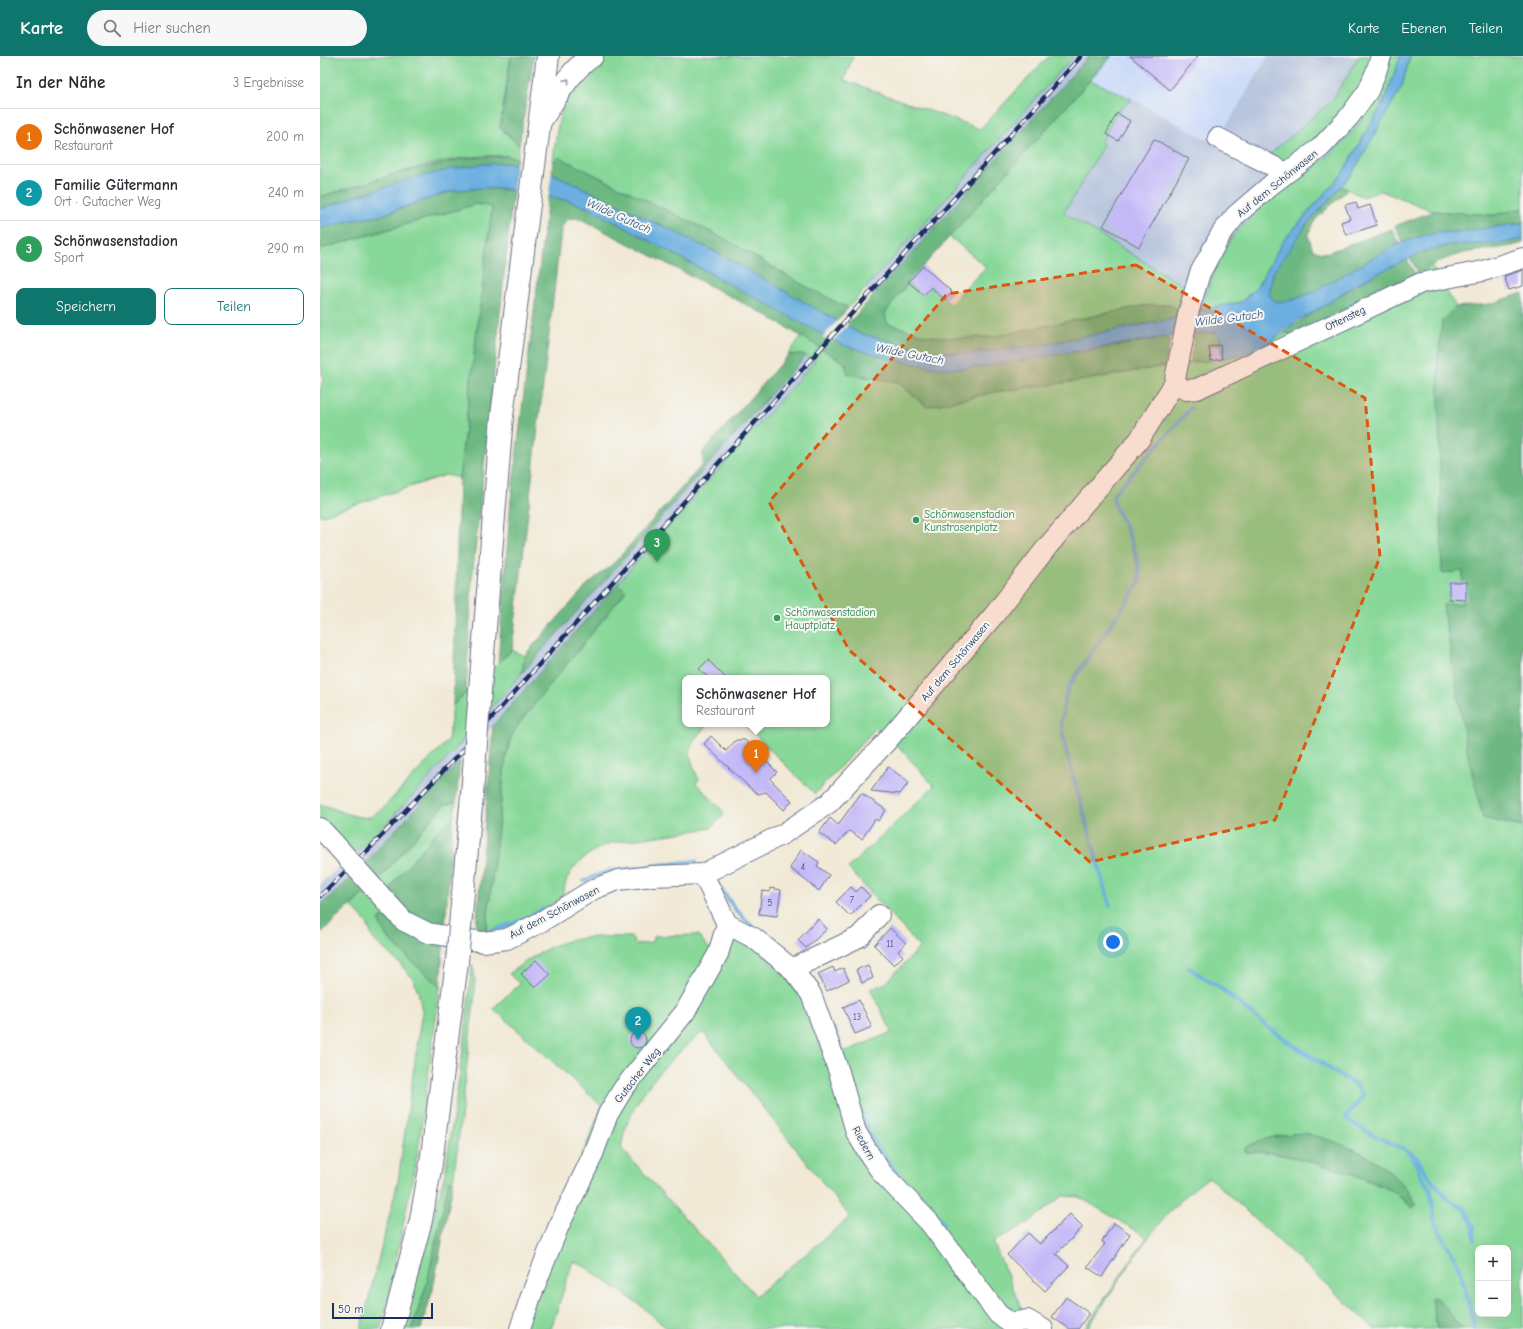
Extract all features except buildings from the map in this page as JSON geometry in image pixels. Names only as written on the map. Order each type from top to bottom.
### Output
[{"type":"highway","points":[[392,1329],[421,1220],[431,1163],[457,962],[472,795],[502,416],[548,56]]},
{"type":"highway","points":[[538,125],[568,78],[584,61],[592,56]]},
{"type":"street","name":"Auf dem Schönwasen","points":[[320,828],[404,921],[428,933],[483,942],[507,939],[539,923],[594,889],[618,880],[652,876],[702,874],[783,834],[829,803],[852,780],[943,674],[1047,547],[1139,440],[1174,384],[1189,310],[1200,274],[1221,234],[1236,215],[1286,173],[1320,148],[1349,117],[1368,91],[1381,56]]},
{"type":"street","points":[[1218,138],[1286,173]]},
{"type":"street","name":"Ottensteg","points":[[1174,384],[1186,390],[1197,389],[1420,283],[1483,271],[1523,258]]},
{"type":"street","points":[[702,874],[727,924]]},
{"type":"street","points":[[792,969],[859,937],[879,915]]},
{"type":"street","name":"Riedern","points":[[727,924],[754,938],[792,969],[811,994],[839,1072],[856,1132],[882,1173],[930,1223],[998,1314],[1010,1323],[1027,1320],[1044,1329]]},
{"type":"street","name":"Gutacher Weg","points":[[520,1329],[532,1293],[558,1228],[591,1159],[608,1114],[623,1089],[685,1012],[718,954],[727,924]]},
{"type":"highlighted area","points":[[1136,265],[1365,398],[1380,557],[1275,820],[1090,862],[849,650],[769,502],[947,294]]},
{"type":"shaded area","points":[[1074,56],[1089,56],[874,296],[865,289]]},
{"type":"shaded area","points":[[1112,56],[1268,56],[1222,133],[1213,144],[1132,99],[1090,80]]},
{"type":"shaded area","points":[[1268,56],[1359,56],[1332,101],[1269,155],[1284,161],[1374,56],[1391,56],[1383,83],[1373,103],[1352,132],[1329,155],[1276,195],[1233,236],[1223,251],[1214,271],[1201,310],[1178,310],[1183,286],[1064,213],[1103,146],[1101,142],[1119,110],[1132,99],[1213,143],[1222,133]]},
{"type":"shaded area","points":[[806,355],[815,361],[496,723],[349,881],[320,906],[320,884],[373,837],[441,764]]},
{"type":"green space","points":[[320,56],[511,56],[500,128],[519,145],[517,158],[496,156],[472,157],[446,161],[418,167],[320,197]]},
{"type":"green space","points":[[511,56],[534,56],[519,145],[500,128]]},
{"type":"green space","points":[[602,56],[853,56],[844,80],[980,129],[1049,56],[1074,56],[848,308],[801,284],[725,239],[560,158],[553,162],[558,123],[567,96],[578,79]]},
{"type":"green space","points":[[1089,56],[1112,56],[908,283],[885,313],[887,323],[923,335],[951,338],[992,337],[1142,306],[1169,304],[1178,310],[1176,318],[1040,345],[970,353],[927,351],[859,333],[846,326]]},
{"type":"green space","points":[[1359,56],[1374,56],[1356,99],[1297,157],[1284,161],[1269,155],[1332,101]]},
{"type":"green space","points":[[1391,56],[1401,56],[1383,103],[1342,174],[1283,241],[1257,287],[1241,302],[1201,310],[1218,262],[1228,243],[1255,212],[1317,165],[1351,133],[1360,122],[1375,98]]},
{"type":"green space","points":[[1410,56],[1523,56],[1523,208],[1494,215],[1434,211],[1381,191],[1363,197],[1341,186],[1352,174],[1402,86]]},
{"type":"green space","points":[[1090,80],[1132,99],[1119,110],[1101,142],[1103,146],[1064,213],[1184,286],[1178,310],[1169,304],[1142,306],[992,337],[951,338],[923,335],[887,323],[885,313],[908,283],[923,295],[931,287],[950,304],[986,267],[949,236]]},
{"type":"green space","points":[[507,156],[517,158],[516,164],[511,163],[367,192],[320,209],[320,197],[395,174],[466,158]]},
{"type":"green space","points":[[559,157],[725,239],[801,284],[848,308],[837,321],[714,251],[552,173],[553,162]]},
{"type":"green space","points":[[1341,186],[1347,190],[1315,220],[1308,235],[1313,250],[1322,253],[1329,252],[1392,229],[1399,244],[1313,292],[1293,300],[1275,302],[1269,295],[1273,273],[1307,224]]},
{"type":"green space","points":[[481,188],[513,190],[472,580],[466,692],[453,705],[459,478],[492,207],[477,204],[320,249],[320,228],[353,220],[379,216],[451,191]]},
{"type":"green space","points":[[548,197],[570,201],[591,209],[746,293],[903,362],[1083,352],[1171,336],[1165,366],[1085,380],[995,392],[927,407],[898,382],[848,374],[845,363],[766,315],[579,218],[569,219],[563,224],[561,231],[512,650],[498,663],[511,499]]},
{"type":"green space","points":[[477,204],[492,206],[459,478],[446,475],[320,516],[320,391],[323,380],[320,356],[320,249]]},
{"type":"green space","points":[[1523,208],[1523,223],[1458,232],[1439,232],[1403,243],[1395,226],[1434,211],[1494,215]]},
{"type":"green space","points":[[1523,239],[1523,243],[1516,245],[1464,253],[1434,264],[1418,273],[1410,257],[1425,251],[1450,245],[1497,244]]},
{"type":"green space","points":[[1407,259],[1415,274],[1292,334],[1284,333],[1298,322],[1364,280]]},
{"type":"green space","points":[[1431,265],[1456,307],[1442,321],[1442,573],[1463,571],[1462,603],[1443,605],[1461,712],[1483,818],[1523,827],[1523,1329],[1463,1329],[1441,1304],[1431,1299],[1437,1329],[1375,1329],[1209,1177],[1190,1192],[1157,1227],[1127,1267],[1087,1329],[1084,1329],[1147,1237],[1079,1197],[1062,1196],[1028,1223],[993,1242],[1024,1314],[1004,1329],[668,1329],[639,1304],[581,1264],[573,1261],[551,1329],[513,1329],[602,1106],[493,1008],[520,984],[509,974],[534,956],[553,946],[563,942],[583,938],[632,937],[635,944],[651,943],[654,936],[698,935],[713,953],[737,939],[752,943],[802,993],[826,1056],[849,1050],[892,1032],[870,989],[886,983],[920,947],[848,868],[934,786],[898,746],[876,728],[815,794],[747,727],[830,727],[830,675],[682,675],[682,727],[705,727],[695,738],[690,750],[690,756],[699,780],[696,783],[723,811],[723,816],[711,828],[612,843],[599,848],[587,856],[571,871],[561,899],[516,925],[496,931],[486,932],[506,757],[511,737],[520,722],[625,592],[618,583],[815,361],[802,354],[788,355],[801,336],[845,363],[848,374],[897,382],[927,407],[995,392],[1085,380],[1178,364],[1222,359],[1262,348],[1284,333],[1292,334]],"holes":[[[703,1032],[850,1217],[756,1296],[621,1148],[625,1130],[640,1098],[663,1069]],[[1282,1135],[1308,1138],[1347,1147],[1370,1158],[1385,1170],[1413,1208],[1391,1190],[1350,1173],[1302,1159],[1272,1153],[1245,1151],[1246,1148],[1257,1141]]]},
{"type":"green space","points":[[1523,293],[1523,827],[1483,818],[1467,751],[1443,605],[1462,603],[1463,571],[1442,573],[1438,358],[1442,321],[1456,307],[1490,304]]},
{"type":"green space","points":[[1216,332],[1220,337],[1220,345],[1209,347],[1211,361],[1190,362],[1195,334]]},
{"type":"green space","points":[[788,355],[806,355],[522,673],[524,656],[588,584],[615,562],[703,464],[703,452]]},
{"type":"green space","points":[[618,583],[626,591],[520,722],[511,737],[506,757],[486,932],[476,930],[493,726]]},
{"type":"green space","points":[[512,650],[524,656],[522,673],[419,789],[376,834],[353,855],[320,818],[320,804],[361,817],[372,816],[382,809],[448,740],[453,705]]},
{"type":"green space","points":[[460,761],[456,802],[444,805],[379,879],[365,863]]},
{"type":"green space","points":[[456,802],[453,819],[445,823],[391,887],[445,928],[443,947],[428,942],[385,935],[440,988],[418,1151],[386,1310],[380,1329],[361,1329],[398,1181],[422,1011],[418,991],[413,979],[401,965],[373,939],[367,923],[351,906],[379,879],[444,805]]},
{"type":"green space","points":[[453,819],[445,928],[409,912],[389,893],[395,881],[445,823]]},
{"type":"green space","points":[[352,877],[365,892],[320,934],[320,906]]},
{"type":"green space","points":[[386,916],[428,942],[443,947],[440,988],[389,939],[379,922],[381,918]]},
{"type":"green space","points":[[472,964],[475,989],[453,1181],[449,1180],[427,1283],[412,1329],[403,1329],[445,1174],[464,1044]]},
{"type":"green space","points":[[1301,1133],[1333,1141],[1366,1156],[1396,1177],[1416,1204],[1413,1208],[1391,1190],[1350,1173],[1302,1159],[1272,1153],[1245,1152],[1245,1148],[1265,1139]]},
{"type":"green space","points":[[449,1180],[453,1181],[433,1289],[421,1329],[412,1329],[427,1283]]},
{"type":"green space","points":[[1433,1297],[1438,1299],[1446,1307],[1459,1326],[1463,1329],[1437,1329],[1431,1298]]},
{"type":"water","name":"Wilde Gutach","points":[[1401,56],[1410,56],[1402,86],[1352,174],[1307,224],[1273,273],[1269,295],[1275,302],[1293,300],[1313,292],[1396,245],[1421,236],[1439,232],[1458,232],[1523,223],[1523,239],[1497,244],[1450,245],[1425,251],[1355,284],[1323,307],[1298,320],[1262,348],[1222,359],[1220,337],[1215,332],[1171,336],[982,367],[945,369],[903,362],[842,345],[591,209],[570,201],[508,189],[481,188],[451,191],[379,216],[353,220],[320,228],[320,209],[406,180],[452,169],[482,164],[511,163],[552,173],[714,251],[859,333],[927,352],[970,353],[1040,345],[1176,318],[1189,310],[1201,310],[1241,302],[1257,287],[1283,241],[1342,174],[1383,103]]},
{"type":"pier","points":[[516,162],[552,171],[548,199],[513,192]]},
{"type":"pier","points":[[838,320],[848,325],[832,342],[823,337]]},
{"type":"waterway","points":[[1110,906],[1065,747],[1061,723],[1069,686],[1140,582],[1139,569],[1134,549],[1127,530],[1116,509],[1113,495],[1191,408]]},
{"type":"waterway","points":[[584,881],[608,871],[696,861]]},
{"type":"waterway","points":[[719,886],[736,910],[754,928]]},
{"type":"waterway","points":[[492,931],[523,920],[543,909]]},
{"type":"waterway","points":[[1189,968],[1223,990],[1269,1028],[1293,1045],[1357,1086],[1363,1094],[1359,1102],[1346,1116],[1347,1119],[1370,1134],[1404,1149],[1417,1158],[1427,1174],[1449,1200],[1462,1206],[1466,1211],[1474,1228],[1474,1240]]},
{"type":"waterway","points":[[834,1029],[848,1070]]},
{"type":"waterway","points":[[859,1108],[872,1139],[904,1183],[929,1204],[943,1224]]},
{"type":"waterway","points":[[1412,1154],[1422,1178],[1430,1187],[1435,1223],[1460,1268],[1475,1329]]},
{"type":"waterway","points":[[999,1300],[1017,1315]]},
{"type":"railway","points":[[320,896],[369,849],[464,749],[1081,56]]},
{"type":"place","name":"Schönwasenstadion Kunstrasenplatz","points":[[916,520]]},
{"type":"place","name":"Schönwasenstadion","points":[[657,562]]},
{"type":"place","name":"Schönwasenstadion Hauptplatz","points":[[777,618]]},
{"type":"place","name":"Schönwasener Hof","points":[[756,773]]},
{"type":"place","name":"Familie Gütermann","points":[[638,1040]]}]
